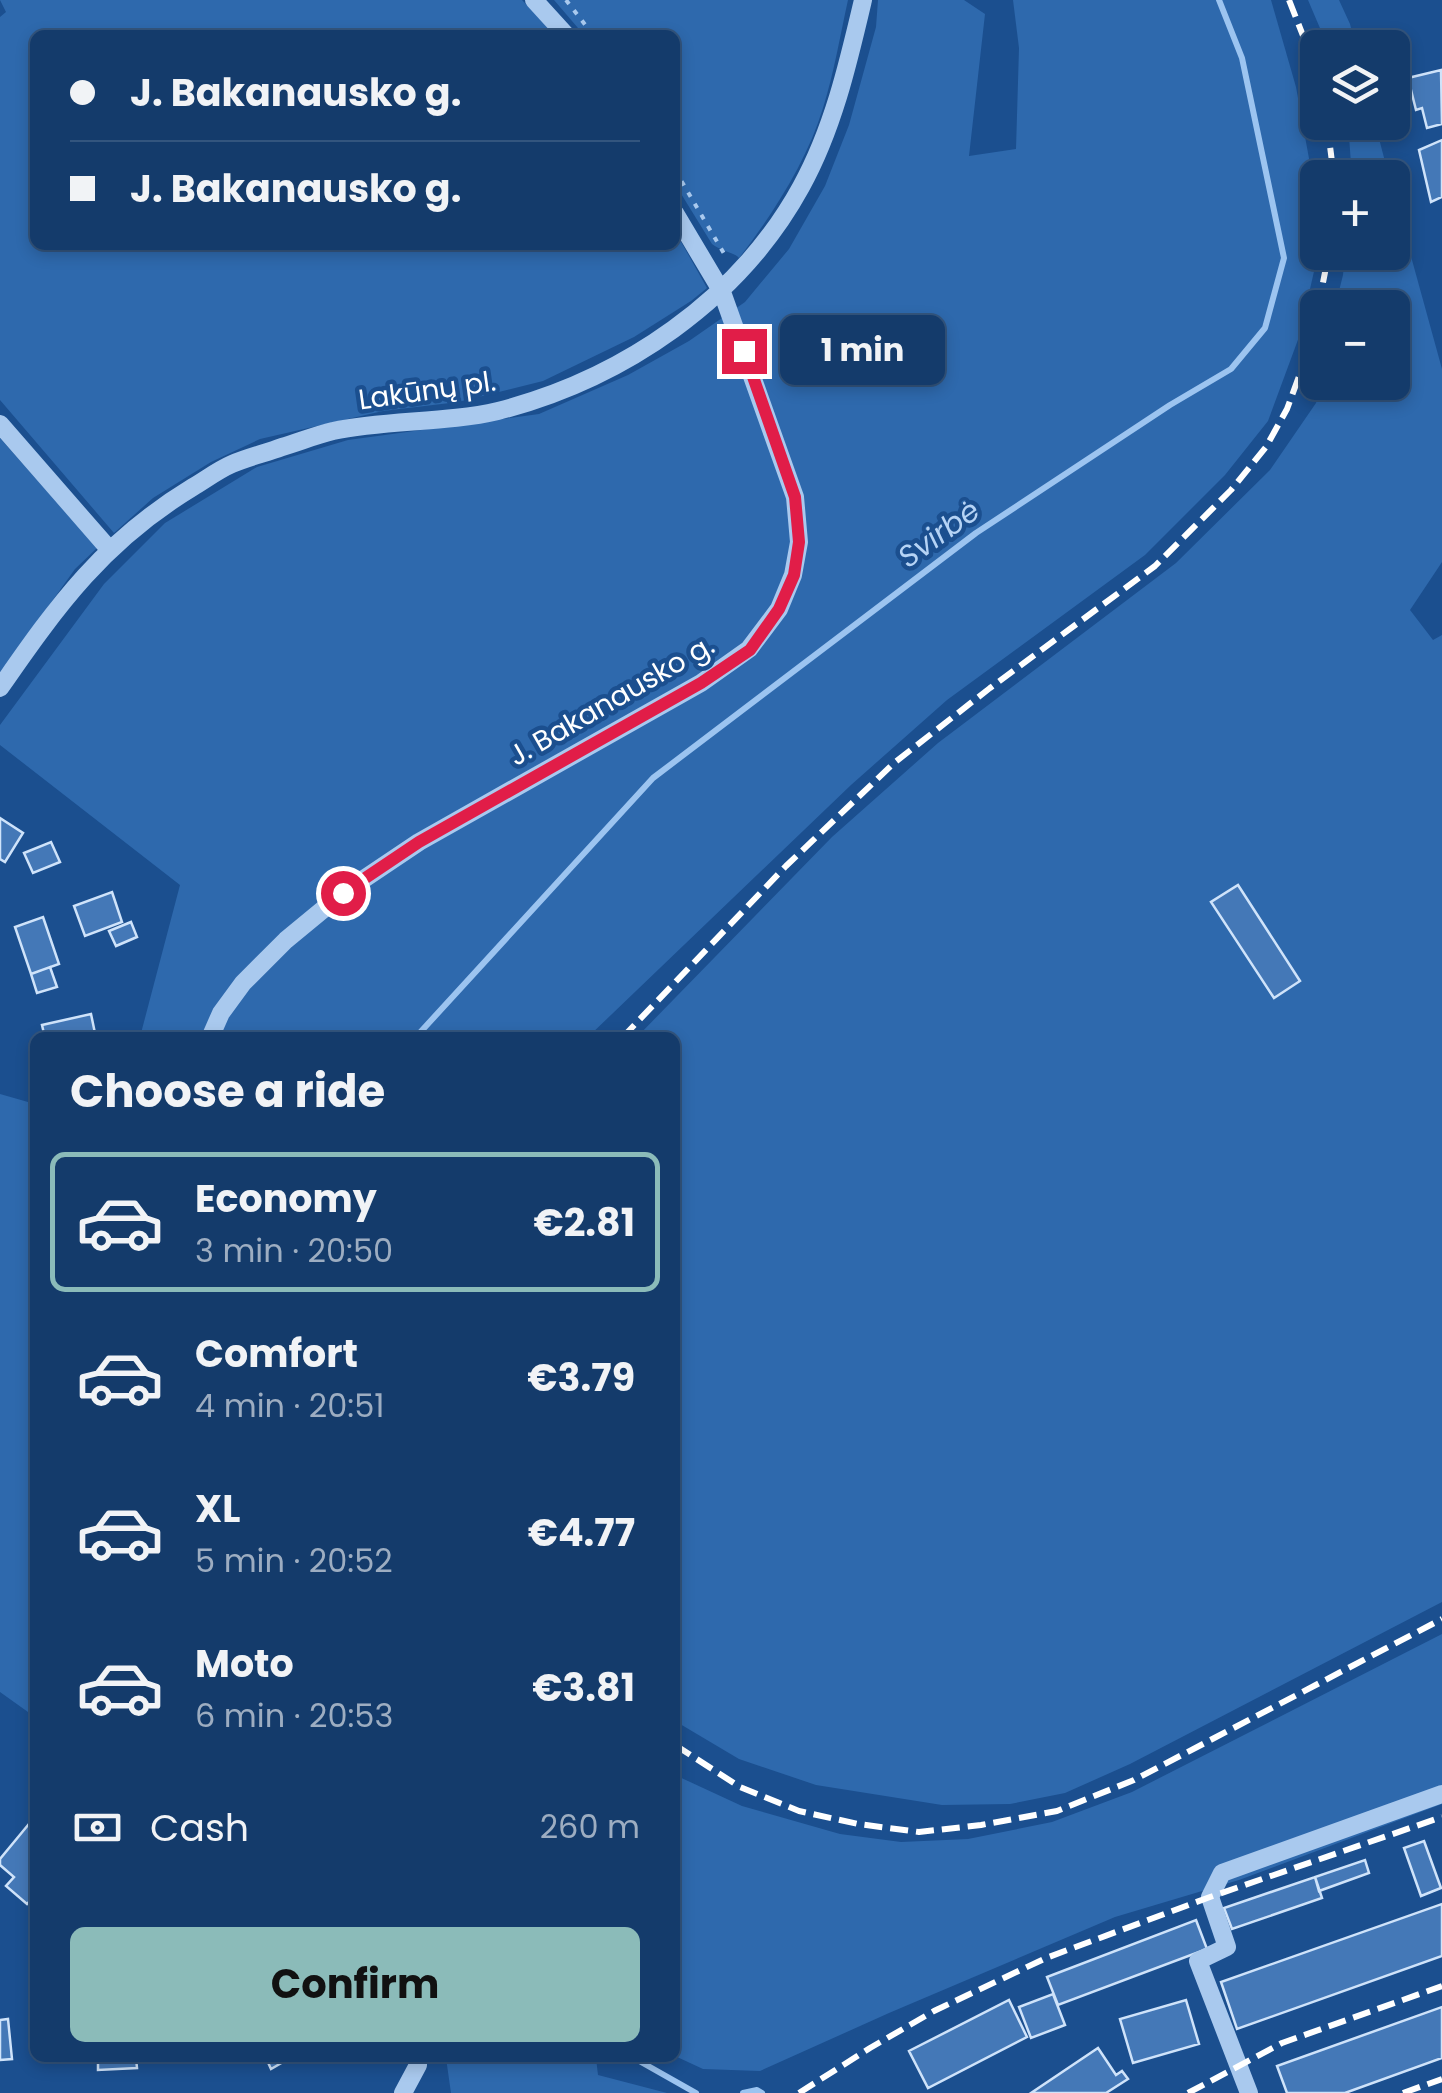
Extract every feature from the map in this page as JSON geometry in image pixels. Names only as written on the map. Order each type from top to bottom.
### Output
[{"type":"street","points":[[534,0],[561,30]]},
{"type":"street","name":"Lakūnų pl.","points":[[0,688],[46,621],[109,549],[153,513],[230,464],[332,431],[496,412],[558,392],[618,364],[676,328],[722,292],[800,188],[836,106],[863,0]]},
{"type":"street","name":"J. Bakanausko g.","points":[[213,1032],[221,1012],[243,982],[343,893],[419,842],[701,683],[750,650],[779,609],[794,575],[799,542],[795,497],[722,292],[680,221]]},
{"type":"street","points":[[0,424],[109,549]]},
{"type":"street","points":[[1248,2093],[1198,1961],[1227,1947],[1210,1897],[1222,1873],[1442,1794]]},
{"type":"street","points":[[404,2093],[418,2062]]},
{"type":"path","points":[[566,0],[589,30]]},
{"type":"path","points":[[680,178],[737,274]]},
{"type":"shaded area","points":[[0,0],[522,0],[550,30],[30,30],[30,250],[680,250],[680,240],[707,288],[634,337],[543,381],[458,402],[383,411],[260,439],[211,462],[153,498],[114,533],[0,400],[0,17],[6,12]]},
{"type":"shaded area","points":[[554,0],[848,0],[827,95],[808,148],[776,205],[739,258],[712,244],[680,192],[680,30],[580,30]]},
{"type":"shaded area","points":[[878,0],[964,0],[985,14],[969,156],[1016,149],[1019,48],[1013,0],[1271,0],[1296,87],[1300,140],[1306,140],[1309,160],[1300,160],[1300,270],[1314,270],[1310,290],[1300,290],[1299,337],[1268,421],[1225,475],[1145,555],[947,700],[851,785],[593,1032],[141,1032],[180,885],[0,745],[0,725],[104,584],[165,523],[257,467],[348,440],[539,414],[628,375],[689,341],[745,302],[789,249],[825,186],[849,125],[876,27]]},
{"type":"shaded area","points":[[1308,0],[1339,0],[1352,30],[1321,30]]},
{"type":"shaded area","points":[[1349,140],[1379,140],[1385,160],[1351,160]]},
{"type":"shaded area","points":[[1410,253],[1442,369],[1442,562],[1410,610],[1433,640],[1442,635],[1442,1602],[1130,1764],[1065,1793],[1010,1804],[942,1805],[816,1785],[739,1759],[680,1724],[680,1032],[642,1032],[832,837],[938,743],[1176,563],[1270,470],[1317,400],[1410,400],[1410,290],[1339,290],[1343,270],[1410,270]]},
{"type":"shaded area","points":[[0,438],[97,548],[75,569],[0,674]]},
{"type":"shaded area","points":[[0,1094],[30,1103],[30,1713],[0,1692]]},
{"type":"shaded area","points":[[1442,1634],[1442,1804],[1239,1880],[1115,1917],[760,2071],[703,2069],[680,2058],[680,1777],[742,1806],[840,1834],[901,1842],[968,1839],[1052,1822],[1132,1792]]},
{"type":"shaded area","points":[[447,2062],[596,2062],[598,2075],[667,2093],[451,2093]]},
{"type":"building","points":[[1441,70],[1442,124],[1427,128],[1422,108],[1416,110],[1410,78]]},
{"type":"building","points":[[1442,140],[1442,197],[1431,202],[1419,150]]},
{"type":"building","points":[[0,818],[23,833],[5,862],[0,859]]},
{"type":"building","points":[[51,842],[60,862],[33,873],[24,853]]},
{"type":"building","points":[[1238,885],[1300,981],[1274,998],[1211,902]]},
{"type":"building","points":[[112,892],[122,922],[85,936],[74,906]]},
{"type":"building","points":[[43,917],[59,964],[31,974],[15,927]]},
{"type":"building","points":[[131,922],[137,937],[116,946],[109,931]]},
{"type":"building","points":[[50,967],[57,987],[37,993],[31,974]]},
{"type":"building","points":[[91,1014],[95,1032],[44,1032],[42,1025]]},
{"type":"building","points":[[30,1823],[27,1904],[6,1886],[14,1877],[0,1865],[0,1859]]},
{"type":"building","points":[[1424,1841],[1441,1888],[1421,1896],[1404,1848]]},
{"type":"building","points":[[1365,1860],[1369,1873],[1319,1891],[1315,1877]]},
{"type":"building","points":[[1315,1877],[1322,1898],[1232,1929],[1224,1908]]},
{"type":"building","points":[[1442,1904],[1442,1956],[1237,2029],[1221,1982]]},
{"type":"building","points":[[1196,1920],[1207,1949],[1058,2005],[1047,1977]]},
{"type":"building","points":[[1053,1994],[1065,2025],[1031,2038],[1019,2007]]},
{"type":"building","points":[[1009,2000],[1027,2037],[928,2088],[909,2051]]},
{"type":"building","points":[[1186,2000],[1199,2044],[1133,2063],[1120,2019]]},
{"type":"building","points":[[1442,2007],[1442,2058],[1345,2093],[1287,2093],[1277,2066]]},
{"type":"building","points":[[8,2019],[12,2059],[0,2060],[0,2020]]},
{"type":"building","points":[[1098,2048],[1116,2075],[1122,2071],[1128,2079],[1106,2093],[1031,2093]]},
{"type":"building","points":[[98,2062],[136,2062],[137,2068],[98,2070]]},
{"type":"waterway","name":"Svirbė","points":[[420,1032],[653,778],[976,533],[1231,369],[1265,328],[1284,258],[1242,58],[1219,0]]},
{"type":"waterway","name":"Svirbė","points":[[641,2062],[696,2093]]},
{"type":"waterway","name":"Svirbė","points":[[743,2093],[762,2093]]},
{"type":"railway","points":[[1289,0],[1301,30]]},
{"type":"railway","points":[[1329,140],[1332,160]]},
{"type":"railway","points":[[1322,290],[1325,270]]},
{"type":"railway","points":[[628,1032],[786,866],[894,763],[1155,566],[1231,490],[1266,447],[1287,409],[1300,374]]},
{"type":"railway","points":[[680,1748],[740,1787],[799,1811],[919,1832],[981,1825],[1057,1811],[1134,1780],[1442,1619]]},
{"type":"railway","points":[[799,2093],[934,2011],[1046,1958],[1442,1817]]},
{"type":"railway","points":[[1188,2093],[1282,2043],[1442,1986]]},
{"type":"railway","points":[[1403,2093],[1442,2079]]},
{"type":"route","points":[[343,893],[419,842],[701,683],[750,650],[779,609],[794,575],[799,542],[795,497],[744,351]]}]
